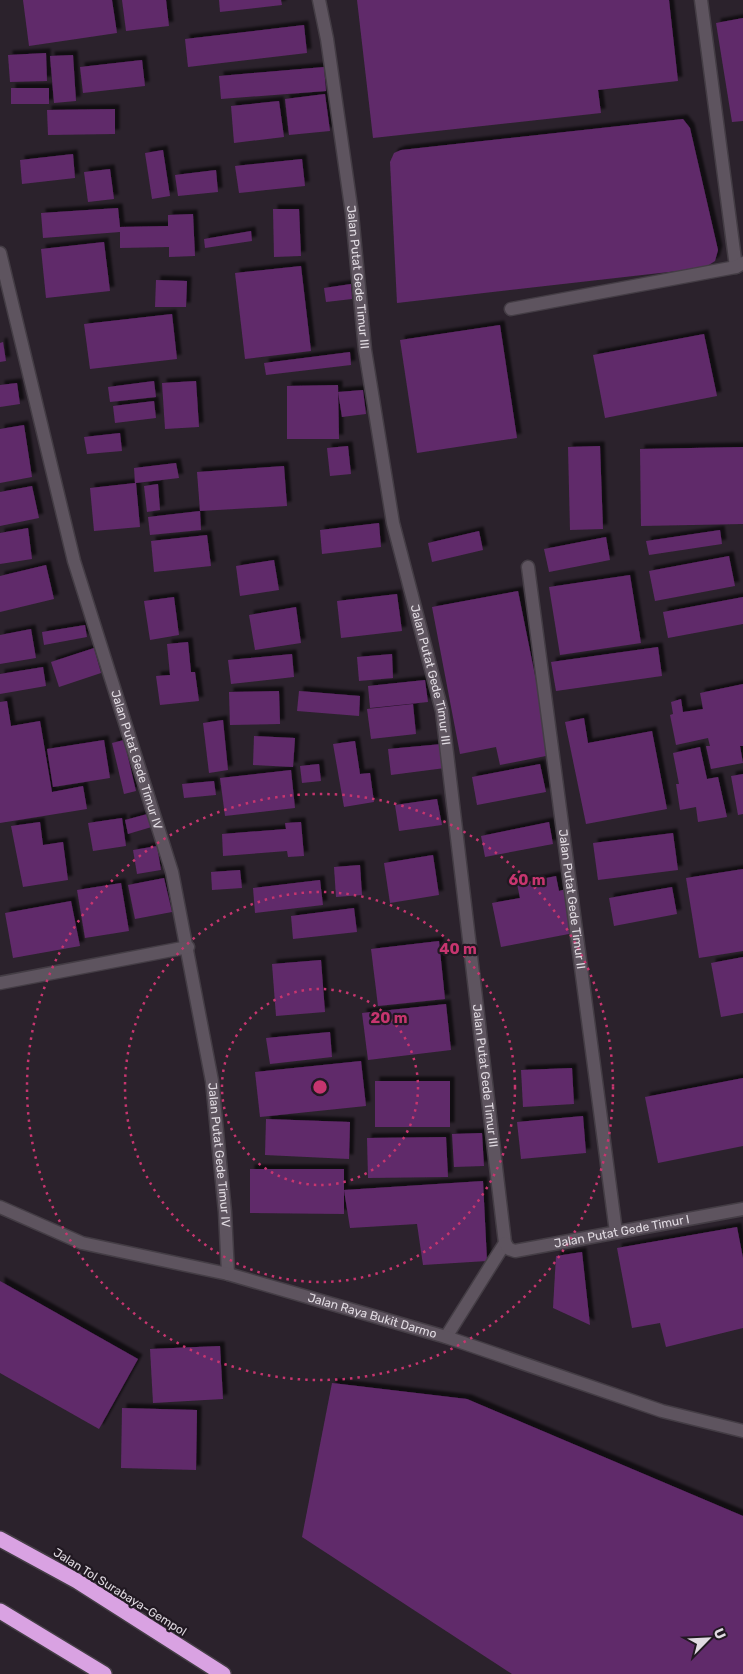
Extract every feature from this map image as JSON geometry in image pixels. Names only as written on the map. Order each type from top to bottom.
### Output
[{"type":"highway","name":"Jalan Tol Surabaya–Gempol","points":[[0,1539],[77,1581],[223,1674]]},
{"type":"highway","points":[[0,1611],[104,1674]]},
{"type":"street","name":"Jalan Putat Gede Timur III","points":[[319,0],[327,39],[352,214],[365,350],[393,523],[442,711],[505,1243]]},
{"type":"street","points":[[510,309],[739,265],[701,0]]},
{"type":"street","name":"Jalan Putat Gede Timur IV","points":[[0,253],[74,561],[172,872],[188,947],[212,1081],[228,1274]]},
{"type":"street","name":"Jalan Putat Gede Timur II","points":[[528,567],[616,1232]]},
{"type":"street","points":[[0,983],[188,947]]},
{"type":"street","name":"Jalan Raya Bukit Darmo","points":[[0,1207],[82,1244],[228,1274],[446,1337],[662,1411],[743,1431]]},
{"type":"street","name":"Jalan Putat Gede Timur I","points":[[505,1243],[509,1249],[515,1250],[743,1210]]},
{"type":"street","points":[[446,1337],[505,1243]]},
{"type":"building","points":[[23,0],[112,0],[117,33],[29,46]]},
{"type":"building","points":[[122,0],[166,0],[169,26],[126,31]]},
{"type":"building","points":[[219,0],[281,0],[282,5],[220,12]]},
{"type":"building","points":[[357,0],[669,0],[678,81],[598,90],[601,113],[373,138]]},
{"type":"building","points":[[743,18],[743,121],[732,122],[716,23]]},
{"type":"building","points":[[304,25],[307,53],[188,67],[185,39]]},
{"type":"building","points":[[46,53],[47,81],[10,82],[8,55]]},
{"type":"building","points":[[73,55],[76,101],[54,103],[50,56]]},
{"type":"building","points":[[142,60],[145,86],[83,93],[80,67]]},
{"type":"building","points":[[324,67],[326,91],[221,99],[219,76]]},
{"type":"building","points":[[11,88],[49,88],[49,104],[11,104]]},
{"type":"building","points":[[325,94],[330,131],[289,135],[285,99]]},
{"type":"building","points":[[279,101],[284,137],[234,143],[231,106]]},
{"type":"building","points":[[115,109],[115,134],[48,135],[47,110]]},
{"type":"building","points":[[683,119],[690,128],[718,250],[715,261],[704,268],[397,303],[390,162],[394,153],[401,150]]},
{"type":"building","points":[[163,150],[170,196],[152,199],[145,153]]},
{"type":"building","points":[[73,154],[75,178],[22,184],[20,160]]},
{"type":"building","points":[[302,159],[305,186],[239,193],[235,166]]},
{"type":"building","points":[[110,169],[114,199],[88,202],[84,172]]},
{"type":"building","points":[[216,170],[218,192],[178,196],[175,175]]},
{"type":"building","points":[[118,208],[120,227],[168,226],[168,215],[193,214],[195,256],[169,257],[169,247],[120,248],[120,232],[43,238],[41,213]]},
{"type":"building","points":[[273,209],[299,209],[301,256],[274,257]]},
{"type":"building","points":[[251,231],[252,241],[205,248],[204,239]]},
{"type":"building","points":[[104,242],[110,291],[46,298],[41,249]]},
{"type":"building","points":[[301,266],[311,351],[245,359],[235,273]]},
{"type":"building","points":[[156,280],[187,281],[186,307],[155,307]]},
{"type":"building","points":[[351,284],[352,299],[326,302],[324,288]]},
{"type":"building","points":[[172,314],[177,359],[90,369],[84,324]]},
{"type":"building","points":[[500,325],[517,438],[417,453],[400,340]]},
{"type":"building","points":[[704,334],[717,396],[605,418],[593,355]]},
{"type":"building","points":[[3,342],[6,361],[0,362],[0,343]]},
{"type":"building","points":[[350,352],[351,365],[266,375],[264,363]]},
{"type":"building","points":[[154,381],[156,397],[110,402],[108,387]]},
{"type":"building","points":[[196,381],[199,427],[165,429],[162,383]]},
{"type":"building","points":[[17,383],[20,404],[0,407],[0,385]]},
{"type":"building","points":[[338,385],[339,439],[287,439],[287,386]]},
{"type":"building","points":[[363,390],[366,414],[342,417],[338,392]]},
{"type":"building","points":[[154,401],[156,418],[115,423],[113,406]]},
{"type":"building","points":[[24,425],[32,477],[0,483],[0,429]]},
{"type":"building","points":[[120,433],[122,451],[87,454],[84,437]]},
{"type":"building","points":[[348,446],[351,474],[330,476],[327,448]]},
{"type":"building","points":[[600,446],[603,529],[570,530],[568,447]]},
{"type":"building","points":[[743,447],[743,524],[641,526],[640,449]]},
{"type":"building","points":[[176,463],[179,478],[136,483],[140,527],[94,531],[90,488],[135,483],[134,468]]},
{"type":"building","points":[[284,466],[287,506],[200,511],[197,472]]},
{"type":"building","points":[[158,484],[160,510],[147,512],[144,486]]},
{"type":"building","points":[[32,486],[39,518],[0,526],[0,492]]},
{"type":"building","points":[[200,511],[201,530],[150,535],[148,517]]},
{"type":"building","points":[[379,523],[381,547],[322,554],[320,530]]},
{"type":"building","points":[[28,528],[32,559],[0,564],[0,533]]},
{"type":"building","points":[[720,530],[722,544],[649,555],[646,541]]},
{"type":"building","points":[[479,531],[483,550],[432,562],[428,543]]},
{"type":"building","points":[[207,535],[211,566],[154,572],[151,541]]},
{"type":"building","points":[[606,537],[610,560],[549,572],[544,549]]},
{"type":"building","points":[[729,556],[735,586],[655,601],[649,571]]},
{"type":"building","points":[[274,560],[279,590],[240,596],[236,566]]},
{"type":"building","points":[[46,565],[54,599],[0,612],[0,576]]},
{"type":"building","points":[[630,575],[641,643],[560,655],[549,587]]},
{"type":"building","points":[[518,591],[551,755],[500,765],[496,747],[460,754],[432,607]]},
{"type":"building","points":[[397,594],[402,631],[341,638],[337,601]]},
{"type":"building","points":[[174,597],[179,635],[150,640],[144,601]]},
{"type":"building","points":[[743,597],[743,624],[668,638],[663,612]]},
{"type":"building","points":[[296,607],[301,643],[255,650],[249,615]]},
{"type":"building","points":[[85,625],[87,637],[44,645],[42,632]]},
{"type":"building","points":[[31,629],[36,658],[0,664],[0,635]]},
{"type":"building","points":[[188,642],[191,672],[195,672],[199,701],[160,705],[156,676],[170,675],[167,644]]},
{"type":"building","points":[[658,647],[662,676],[556,691],[551,662]]},
{"type":"building","points":[[94,648],[101,673],[59,687],[51,662]]},
{"type":"building","points":[[292,654],[294,677],[231,684],[228,660]]},
{"type":"building","points":[[392,654],[393,678],[359,681],[357,657]]},
{"type":"building","points":[[43,667],[46,686],[0,694],[0,674]]},
{"type":"building","points":[[425,680],[428,702],[370,708],[368,686]]},
{"type":"building","points":[[743,684],[743,746],[740,746],[743,763],[711,769],[706,746],[710,746],[708,738],[676,745],[670,715],[673,714],[671,702],[681,699],[683,712],[703,709],[700,693]]},
{"type":"building","points":[[279,691],[280,724],[230,725],[229,692]]},
{"type":"building","points":[[299,691],[360,696],[359,716],[297,711]]},
{"type":"building","points":[[7,701],[11,726],[40,721],[52,792],[83,786],[87,809],[0,823],[0,702]]},
{"type":"building","points":[[413,704],[416,734],[371,739],[367,709]]},
{"type":"building","points":[[584,718],[588,743],[652,731],[667,809],[586,824],[565,722]]},
{"type":"building","points":[[223,720],[228,770],[209,773],[203,723]]},
{"type":"building","points":[[254,736],[295,738],[293,767],[253,765]]},
{"type":"building","points":[[104,740],[110,778],[53,787],[47,749]]},
{"type":"building","points":[[124,740],[136,791],[124,794],[112,743]]},
{"type":"building","points":[[355,741],[360,774],[370,773],[374,802],[344,807],[333,744]]},
{"type":"building","points":[[442,744],[445,768],[391,775],[388,749]]},
{"type":"building","points":[[700,747],[707,779],[718,777],[727,817],[698,822],[696,807],[680,810],[676,784],[679,784],[673,753]]},
{"type":"building","points":[[319,764],[321,781],[302,783],[300,766]]},
{"type":"building","points":[[540,764],[546,792],[477,805],[472,777]]},
{"type":"building","points":[[291,770],[295,808],[225,816],[220,778]]},
{"type":"building","points":[[743,774],[743,814],[738,815],[731,776]]},
{"type":"building","points":[[214,781],[216,795],[184,798],[182,784]]},
{"type":"building","points":[[437,799],[442,825],[399,831],[395,805]]},
{"type":"building","points":[[151,813],[155,826],[128,834],[125,820]]},
{"type":"building","points":[[122,818],[126,846],[93,851],[88,823]]},
{"type":"building","points":[[40,822],[43,845],[63,842],[68,880],[23,887],[11,826]]},
{"type":"building","points":[[301,822],[304,856],[288,857],[287,851],[223,856],[222,834],[286,829],[285,823]]},
{"type":"building","points":[[549,822],[553,844],[485,857],[481,836]]},
{"type":"building","points":[[673,833],[678,870],[598,880],[593,843]]},
{"type":"building","points":[[157,846],[161,870],[137,874],[133,850]]},
{"type":"building","points":[[433,855],[439,895],[390,903],[384,863]]},
{"type":"building","points":[[360,865],[362,895],[336,897],[334,867]]},
{"type":"building","points":[[743,869],[743,951],[699,958],[686,878]]},
{"type":"building","points":[[240,870],[242,888],[212,890],[211,872]]},
{"type":"building","points":[[556,876],[559,891],[566,889],[574,933],[501,947],[492,903],[520,898],[517,884]]},
{"type":"building","points":[[164,878],[172,912],[135,919],[128,885]]},
{"type":"building","points":[[320,880],[323,905],[255,913],[253,888]]},
{"type":"building","points":[[121,883],[129,931],[85,938],[77,890]]},
{"type":"building","points":[[672,887],[677,914],[614,926],[609,898]]},
{"type":"building","points":[[71,901],[80,946],[13,958],[5,913]]},
{"type":"building","points":[[354,908],[357,932],[293,939],[291,916]]},
{"type":"building","points":[[439,941],[445,999],[378,1006],[371,949]]},
{"type":"building","points":[[743,957],[743,1013],[721,1017],[711,963]]},
{"type":"building","points":[[321,960],[325,1012],[276,1016],[272,964]]},
{"type":"building","points":[[446,1004],[451,1050],[368,1060],[362,1013]]},
{"type":"building","points":[[330,1032],[332,1057],[270,1064],[266,1038]]},
{"type":"building","points":[[361,1061],[366,1106],[260,1117],[255,1072]]},
{"type":"building","points":[[572,1068],[574,1104],[523,1107],[521,1070]]},
{"type":"building","points":[[743,1078],[743,1146],[658,1163],[645,1097]]},
{"type":"building","points":[[375,1081],[450,1081],[450,1127],[375,1127]]},
{"type":"building","points":[[583,1116],[586,1153],[521,1159],[517,1122]]},
{"type":"building","points":[[266,1119],[350,1122],[349,1159],[265,1155]]},
{"type":"building","points":[[482,1133],[484,1166],[454,1167],[452,1134]]},
{"type":"building","points":[[446,1137],[448,1177],[368,1178],[367,1138]]},
{"type":"building","points":[[250,1169],[344,1169],[344,1214],[250,1213]]},
{"type":"building","points":[[483,1181],[487,1261],[423,1265],[417,1224],[350,1228],[344,1190]]},
{"type":"building","points":[[737,1227],[743,1258],[743,1328],[666,1347],[660,1323],[632,1328],[617,1248]]},
{"type":"building","points":[[582,1252],[590,1325],[553,1308],[556,1256]]},
{"type":"building","points":[[0,1281],[138,1359],[99,1429],[0,1373]]},
{"type":"building","points":[[220,1346],[223,1399],[153,1403],[150,1349]]},
{"type":"building","points":[[332,1383],[467,1399],[743,1516],[743,1674],[512,1674],[302,1537]]},
{"type":"building","points":[[122,1408],[197,1410],[196,1470],[121,1468]]}]
